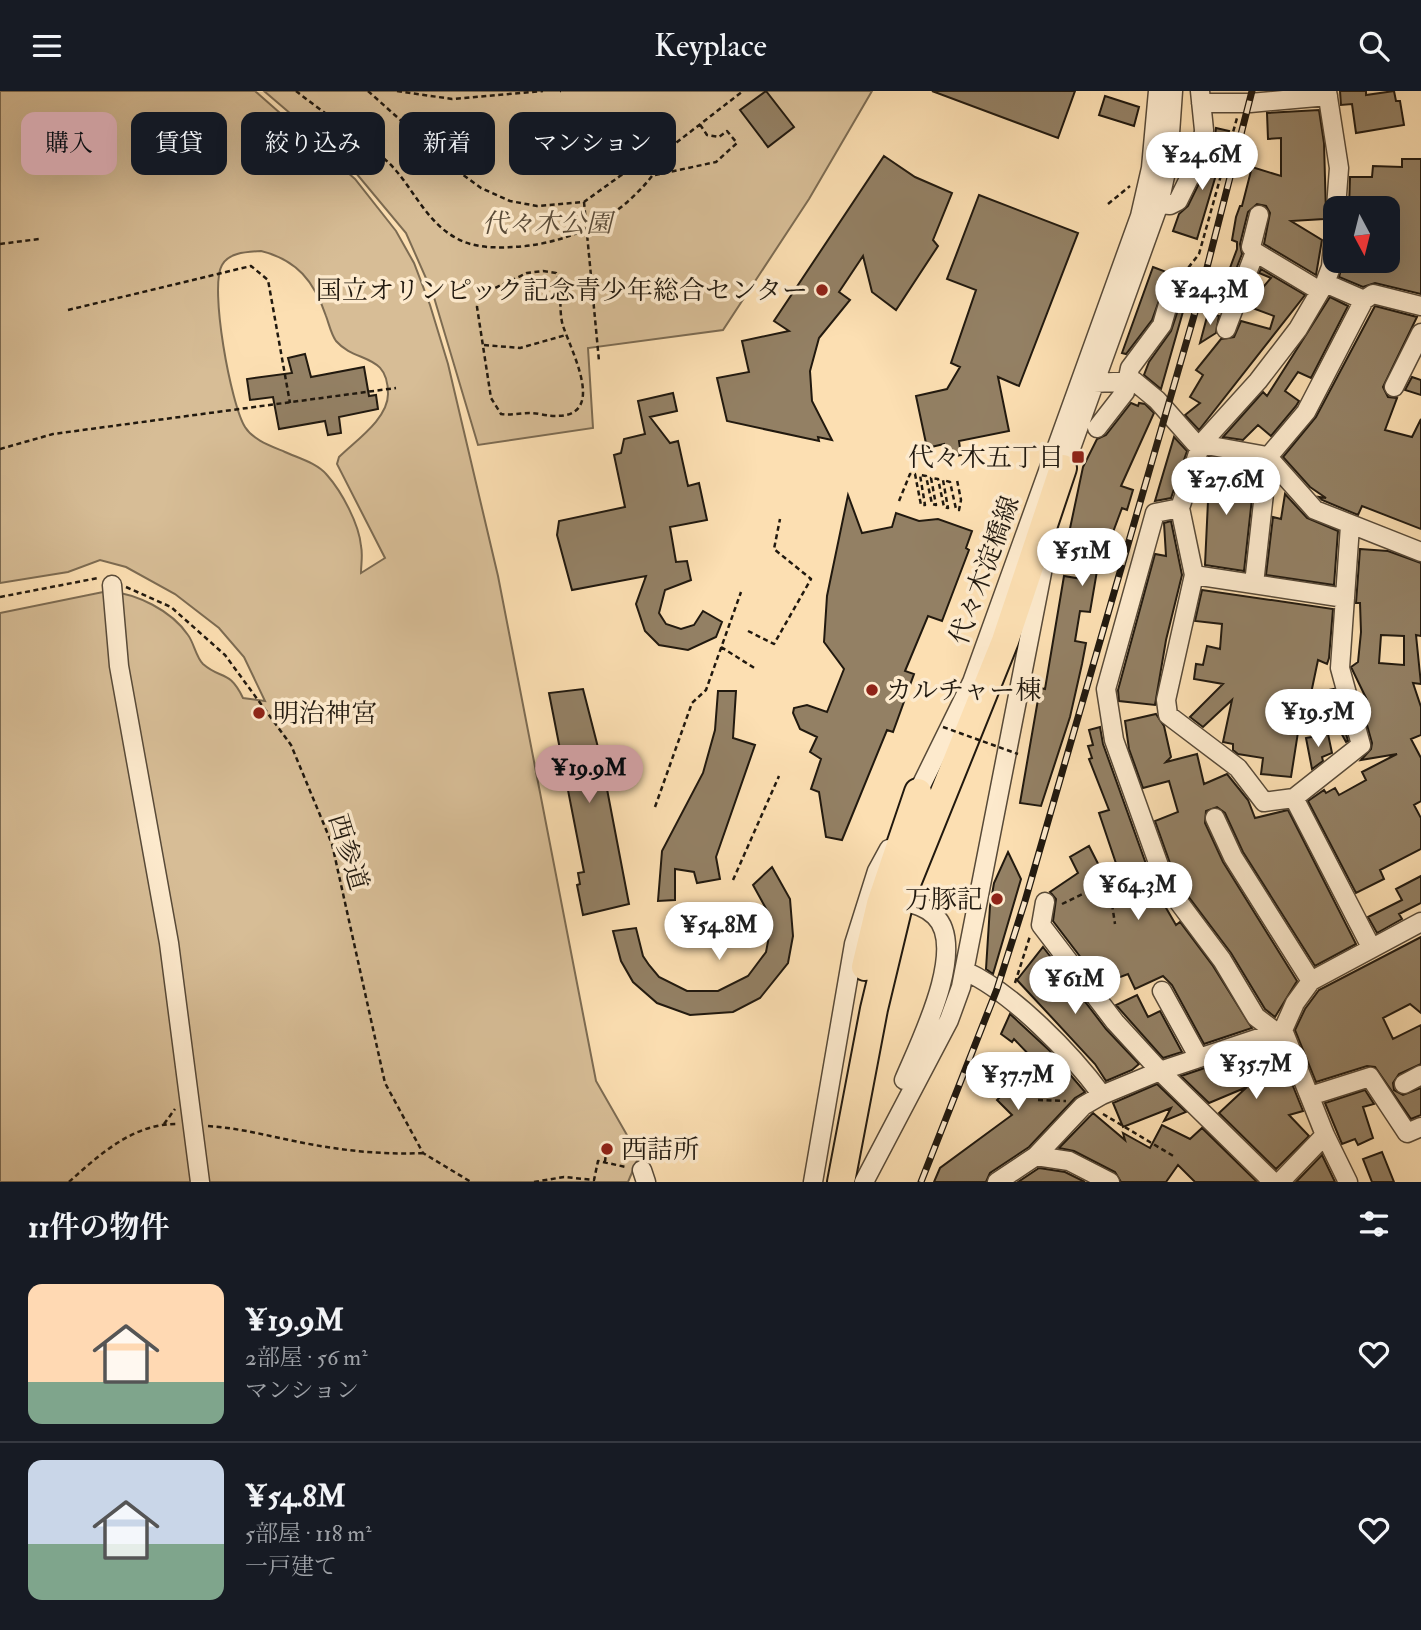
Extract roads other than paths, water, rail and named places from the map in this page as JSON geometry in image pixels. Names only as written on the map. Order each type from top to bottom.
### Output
[{"type":"highway","points":[[842,1182],[874,1009],[900,901],[1000,654],[1063,468]]},
{"type":"highway","points":[[828,1182],[869,946],[880,904],[918,792]]},
{"type":"street","name":"代々木淀橋線","points":[[813,1182],[854,944],[877,871],[972,682],[1140,216],[1152,168],[1158,91]]},
{"type":"street","name":"代々木淀橋線","points":[[864,1182],[949,1020],[965,971],[1063,468],[1159,204],[1168,162],[1173,91]]},
{"type":"street","points":[[1159,204],[1170,205],[1178,201],[1198,162],[1204,141],[1200,97],[1241,104],[1327,93],[1339,168],[1337,196]]},
{"type":"street","points":[[1259,215],[1251,247],[1255,252],[1323,287],[1364,300]]},
{"type":"street","points":[[1226,329],[1255,252]]},
{"type":"street","points":[[1329,273],[1297,329],[1258,381],[1201,445],[1180,508],[1194,575],[1166,700],[1168,715],[1238,768],[1264,802],[1294,798],[1361,745],[1340,668],[1350,526]]},
{"type":"street","points":[[1097,428],[1119,402],[1138,354],[1162,325],[1171,294]]},
{"type":"street","points":[[1254,584],[1268,457],[1306,412],[1364,300],[1373,294],[1421,306]]},
{"type":"street","points":[[1394,387],[1421,333]]},
{"type":"street","points":[[1094,383],[1133,381],[1157,400],[1195,443],[1268,457],[1315,510],[1421,552]]},
{"type":"street","points":[[1180,508],[1155,513],[1106,689],[1114,740],[1166,885],[1222,960],[1256,1017],[1280,1031],[1348,1182]]},
{"type":"street","points":[[1194,575],[1345,598]]},
{"type":"street","points":[[112,585],[119,666],[169,943],[200,1182]]},
{"type":"street","points":[[1294,798],[1371,947]]},
{"type":"street","points":[[1215,818],[1266,912],[1311,981]]},
{"type":"street","points":[[900,901],[925,908],[937,917],[946,941],[946,968],[904,1082],[900,1109]]},
{"type":"street","points":[[1043,913],[1115,1022],[1160,1071],[1273,1182]]},
{"type":"street","points":[[997,1182],[1036,1157],[1091,1102],[1160,1071],[1280,1031],[1311,981],[1421,922]]},
{"type":"street","points":[[965,971],[985,981],[1010,1000],[1091,1102]]},
{"type":"street","points":[[1162,991],[1199,1058]]},
{"type":"street","points":[[1404,1084],[1421,1076]]},
{"type":"street","points":[[1310,1096],[1370,1077],[1407,1133],[1421,1127]]},
{"type":"street","points":[[1280,1182],[1325,1135]]},
{"type":"street","points":[[1036,1157],[1069,1161],[1110,1182]]},
{"type":"railway","points":[[921,1182],[997,989],[1025,901],[1200,295],[1252,91]]},
{"type":"place","name":"国立オリンピック記念青少年総合センター","points":[[822,290]]},
{"type":"place","name":"代々木五丁目","points":[[1078,457]]},
{"type":"place","name":"カルチャー棟","points":[[872,690]]},
{"type":"place","name":"明治神宮","points":[[259,713]]},
{"type":"place","name":"万豚記","points":[[997,899]]},
{"type":"place","name":"西詰所","points":[[607,1149]]},
{"type":"park label","name":"代々木公園","points":[[547,223]]}]
